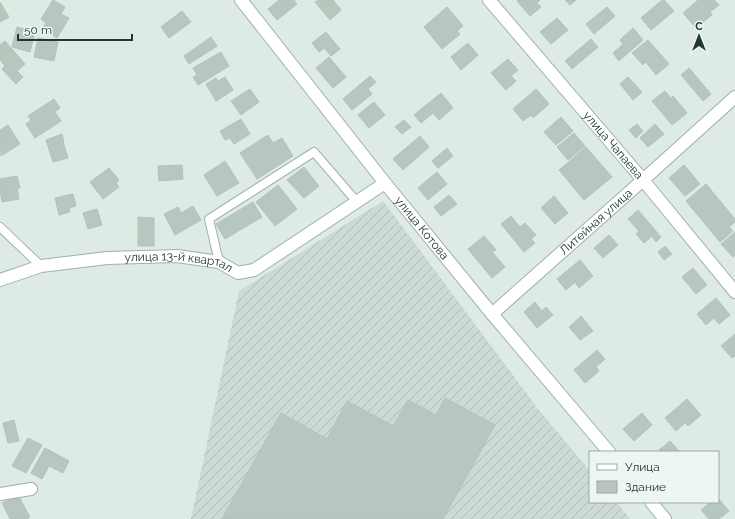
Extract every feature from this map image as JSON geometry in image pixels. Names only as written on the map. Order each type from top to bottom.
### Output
[{"type":"street","name":"улица Чапаева","points":[[489,0],[643,180],[735,292]]},
{"type":"street","name":"улица Котова","points":[[245,1],[384,183],[492,314],[608,451]]},
{"type":"street","name":"Литейная улица","points":[[492,314],[735,96]]},
{"type":"street","name":"улица 13-й квартал","points":[[0,280],[41,266],[107,258],[178,256],[220,262],[238,273],[254,270],[384,183]]},
{"type":"street","points":[[0,494],[32,489]]},
{"type":"street","points":[[652,503],[665,519]]},
{"type":"lane","points":[[220,262],[209,220],[314,152],[356,202]]},
{"type":"lane","points":[[0,227],[41,266]]},
{"type":"shaded area","points":[[383,201],[539,410],[589,470],[589,503],[617,503],[630,519],[191,519],[239,291]]},
{"type":"building","points":[[53,0],[65,7],[61,14],[69,18],[57,38],[42,29],[46,23],[41,19]]},
{"type":"building","points":[[279,0],[294,0],[297,4],[277,20],[268,9]]},
{"type":"building","points":[[318,0],[333,0],[341,10],[330,20],[315,2]]},
{"type":"building","points":[[540,0],[537,3],[541,7],[530,16],[517,1]]},
{"type":"building","points":[[565,0],[576,0],[570,5]]},
{"type":"building","points":[[662,0],[664,0],[674,11],[651,30],[641,18]]},
{"type":"building","points":[[698,0],[714,0],[719,5],[710,12],[712,15],[696,28],[683,13]]},
{"type":"building","points":[[0,2],[9,17],[0,22]]},
{"type":"building","points":[[447,7],[463,26],[457,31],[460,34],[442,49],[424,27]]},
{"type":"building","points":[[607,7],[615,16],[594,34],[586,24]]},
{"type":"building","points":[[182,11],[191,22],[169,38],[161,27]]},
{"type":"building","points":[[557,18],[568,30],[551,44],[540,32]]},
{"type":"building","points":[[17,27],[35,32],[30,52],[12,47]]},
{"type":"building","points":[[633,28],[643,40],[619,61],[613,53],[623,44],[620,40]]},
{"type":"building","points":[[326,32],[340,49],[331,56],[324,48],[319,52],[312,43]]},
{"type":"building","points":[[211,37],[217,46],[189,64],[184,56]]},
{"type":"building","points":[[38,38],[58,42],[54,61],[34,57]]},
{"type":"building","points":[[591,39],[598,47],[572,69],[565,61]]},
{"type":"building","points":[[648,40],[669,64],[656,75],[646,62],[643,65],[632,53]]},
{"type":"building","points":[[5,41],[25,64],[17,71],[23,77],[16,84],[2,69],[5,66],[0,60],[0,45]]},
{"type":"building","points":[[468,43],[478,55],[461,70],[451,57]]},
{"type":"building","points":[[221,52],[229,66],[198,85],[193,77],[197,75],[193,68]]},
{"type":"building","points":[[329,57],[346,77],[333,88],[316,68]]},
{"type":"building","points":[[508,59],[518,70],[511,76],[516,81],[506,90],[491,73]]},
{"type":"building","points":[[689,68],[711,94],[703,101],[681,75]]},
{"type":"building","points":[[370,76],[376,82],[368,89],[372,94],[352,110],[343,99]]},
{"type":"building","points":[[225,77],[233,90],[216,101],[206,84],[216,78],[218,81]]},
{"type":"building","points":[[628,77],[642,92],[633,100],[620,84]]},
{"type":"building","points":[[250,89],[259,102],[241,115],[231,101]]},
{"type":"building","points":[[536,89],[549,104],[533,118],[531,115],[523,121],[513,109]]},
{"type":"building","points":[[665,91],[671,98],[673,96],[687,113],[672,125],[652,101]]},
{"type":"building","points":[[441,93],[453,108],[439,120],[433,113],[421,123],[414,115]]},
{"type":"building","points":[[54,99],[60,108],[55,112],[61,121],[35,138],[26,124],[31,120],[28,116]]},
{"type":"building","points":[[374,102],[385,115],[369,128],[358,115]]},
{"type":"building","points":[[561,117],[573,131],[556,145],[544,132]]},
{"type":"building","points":[[241,119],[250,134],[234,144],[230,138],[225,140],[220,131]]},
{"type":"building","points":[[404,120],[411,127],[402,134],[395,127]]},
{"type":"building","points":[[637,124],[643,131],[636,138],[629,130]]},
{"type":"building","points":[[655,124],[664,134],[648,147],[640,138]]},
{"type":"building","points":[[8,125],[20,144],[1,156],[0,130]]},
{"type":"building","points":[[574,133],[585,146],[568,160],[557,147]]},
{"type":"building","points":[[62,134],[68,158],[53,162],[46,140]]},
{"type":"building","points":[[268,135],[273,143],[282,138],[293,156],[257,179],[240,153]]},
{"type":"building","points":[[420,136],[429,147],[403,170],[393,159]]},
{"type":"building","points":[[586,147],[612,177],[584,200],[559,170]]},
{"type":"building","points":[[447,148],[453,156],[438,168],[432,161]]},
{"type":"building","points":[[225,161],[239,183],[217,196],[204,175]]},
{"type":"building","points":[[182,165],[183,179],[159,181],[158,166]]},
{"type":"building","points":[[684,165],[700,184],[685,196],[669,178]]},
{"type":"building","points":[[304,167],[319,186],[304,198],[287,180]]},
{"type":"building","points":[[109,168],[119,180],[116,183],[119,187],[103,199],[90,182]]},
{"type":"building","points":[[437,172],[447,184],[428,200],[418,188]]},
{"type":"building","points":[[17,176],[20,188],[17,188],[19,199],[2,202],[0,179]]},
{"type":"building","points":[[706,184],[735,219],[735,222],[729,227],[733,231],[720,242],[686,201]]},
{"type":"building","points":[[278,185],[297,209],[275,226],[256,202]]},
{"type":"building","points":[[73,194],[76,206],[69,208],[70,212],[59,215],[55,198]]},
{"type":"building","points":[[449,195],[457,204],[441,216],[434,207]]},
{"type":"building","points":[[554,196],[568,213],[555,224],[541,208]]},
{"type":"building","points":[[253,202],[262,217],[225,239],[216,224]]},
{"type":"building","points":[[193,206],[201,220],[175,235],[164,214],[178,207],[181,213]]},
{"type":"building","points":[[97,209],[102,225],[88,229],[83,213]]},
{"type":"building","points":[[638,210],[661,237],[656,242],[652,236],[644,243],[636,234],[639,231],[628,219]]},
{"type":"building","points":[[511,216],[520,227],[525,223],[536,235],[531,239],[535,243],[524,252],[501,224]]},
{"type":"building","points":[[138,217],[154,218],[154,246],[138,246]]},
{"type":"building","points":[[735,232],[735,255],[733,257],[721,244]]},
{"type":"building","points":[[609,235],[618,245],[603,258],[594,248]]},
{"type":"building","points":[[484,236],[496,250],[492,252],[505,267],[492,278],[468,249]]},
{"type":"building","points":[[665,246],[672,254],[664,260],[658,252]]},
{"type":"building","points":[[580,260],[593,276],[579,288],[575,282],[566,290],[557,279]]},
{"type":"building","points":[[693,268],[707,285],[696,294],[682,277]]},
{"type":"building","points":[[716,298],[730,315],[719,324],[714,318],[706,325],[697,314]]},
{"type":"building","points":[[535,302],[542,311],[546,307],[553,315],[537,328],[524,312]]},
{"type":"building","points":[[581,316],[593,331],[580,340],[569,327]]},
{"type":"building","points":[[735,334],[735,356],[732,358],[721,346]]},
{"type":"building","points":[[597,350],[605,359],[596,367],[599,371],[585,383],[574,370]]},
{"type":"building","points":[[445,398],[495,425],[443,519],[222,519],[281,413],[327,439],[347,401],[393,426],[408,400],[436,415]]},
{"type":"building","points":[[687,399],[701,415],[688,426],[685,423],[676,431],[665,418]]},
{"type":"building","points":[[642,413],[652,425],[634,441],[623,429]]},
{"type":"building","points":[[14,420],[19,441],[8,443],[3,423]]},
{"type":"building","points":[[28,438],[42,445],[26,473],[12,466]]},
{"type":"building","points":[[670,441],[679,451],[660,451],[659,450]]},
{"type":"building","points":[[45,448],[69,461],[63,473],[49,466],[42,479],[31,473]]},
{"type":"building","points":[[18,495],[30,517],[27,519],[10,519],[2,503]]},
{"type":"building","points":[[719,499],[729,511],[719,519],[709,519],[701,510],[710,503],[719,503]]}]
